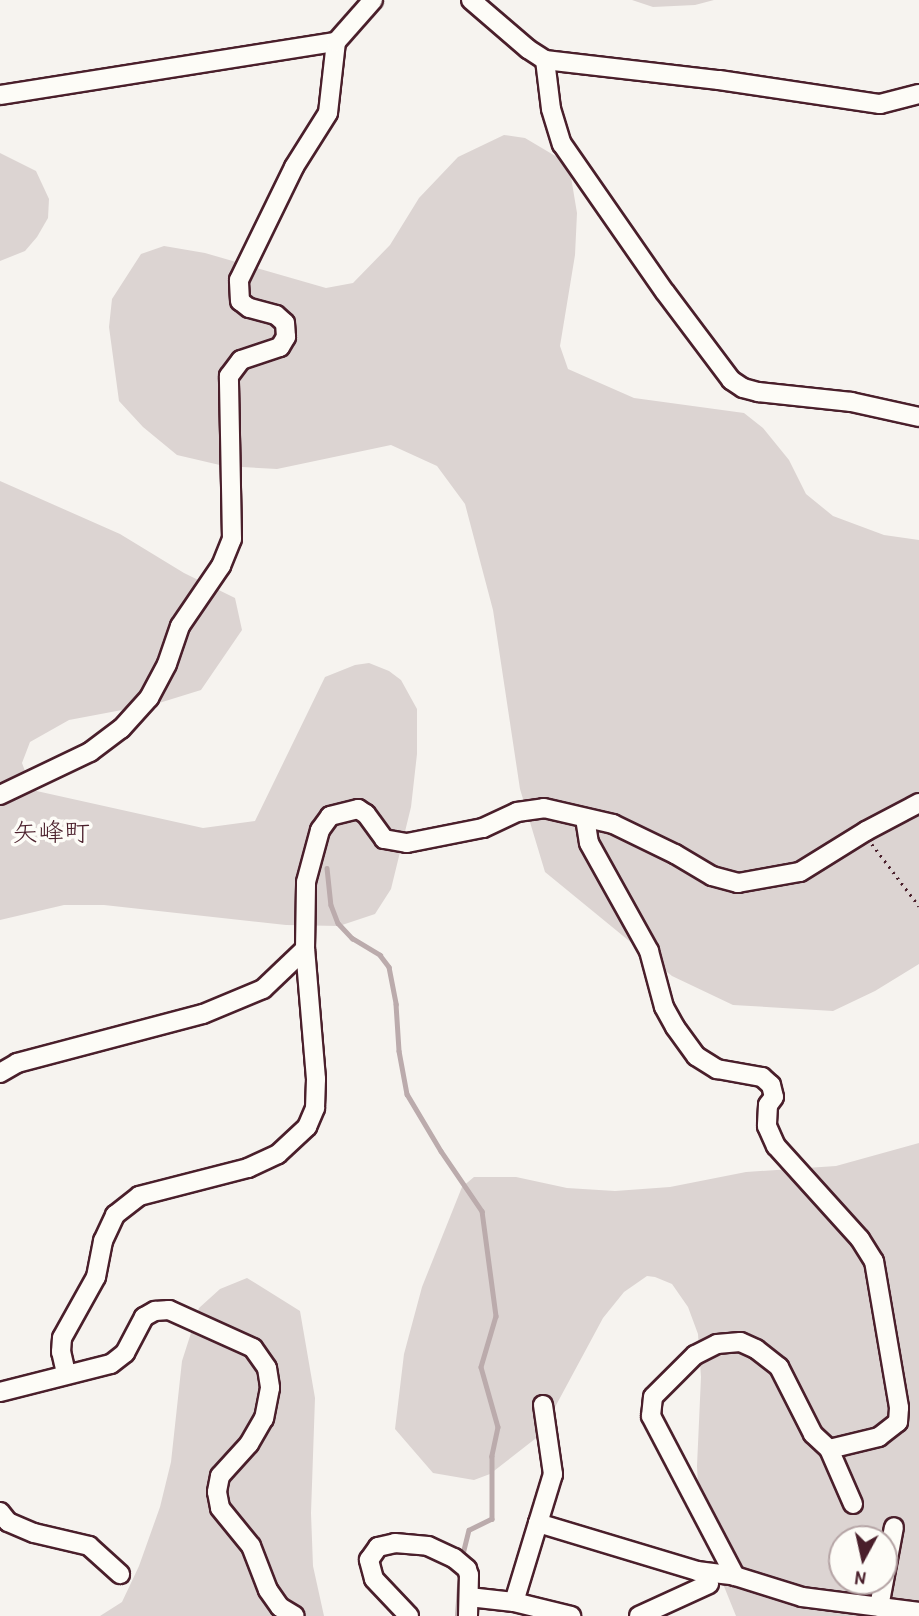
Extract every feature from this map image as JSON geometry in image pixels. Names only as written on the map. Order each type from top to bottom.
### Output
[{"type":"street","points":[[0,794],[90,752],[121,729],[149,698],[167,664],[180,626],[221,566],[232,539],[229,376],[241,360],[280,348],[286,337],[285,323],[275,315],[249,308],[240,300],[239,280],[294,167],[328,113],[336,42],[373,0]]},
{"type":"street","points":[[471,0],[528,49],[545,60],[719,80],[880,104],[919,94]]},
{"type":"street","points":[[0,95],[336,42]]},
{"type":"street","points":[[545,60],[551,109],[562,144],[665,292],[731,380],[743,388],[758,392],[851,402],[919,416]]},
{"type":"street","points":[[66,1373],[61,1352],[62,1338],[96,1278],[103,1241],[115,1215],[139,1196],[248,1168],[278,1154],[307,1127],[315,1108],[316,1079],[305,949],[306,882],[320,830],[330,816],[358,809],[366,814],[384,839],[396,844],[483,828],[517,812],[544,808],[613,824],[675,854],[712,876],[738,883],[800,872],[919,803]]},
{"type":"street","points":[[585,818],[589,843],[649,951],[664,1007],[675,1027],[696,1056],[717,1069],[762,1077],[771,1085],[774,1097],[768,1105],[767,1126],[776,1146],[860,1239],[874,1261],[900,1408],[898,1422],[880,1437],[829,1449]]},
{"type":"street","points":[[0,1073],[17,1063],[203,1014],[263,989],[305,949]]},
{"type":"street","points":[[0,1392],[66,1373],[111,1364],[125,1353],[144,1317],[155,1311],[169,1310],[253,1348],[267,1368],[270,1388],[264,1418],[249,1444],[219,1476],[217,1492],[220,1508],[251,1546],[268,1590],[280,1607],[295,1616]]},
{"type":"street","points":[[736,1576],[651,1416],[653,1398],[695,1355],[717,1343],[740,1342],[756,1349],[779,1367],[813,1434],[829,1449],[853,1504]]},
{"type":"street","points":[[514,1602],[553,1474],[543,1405]]},
{"type":"street","points":[[0,1512],[8,1522],[34,1533],[89,1546],[120,1574]]},
{"type":"street","points":[[538,1523],[697,1571],[736,1576],[802,1597],[919,1612]]},
{"type":"street","points":[[410,1616],[374,1579],[369,1560],[378,1548],[395,1543],[428,1546],[461,1564],[469,1597],[468,1616]]},
{"type":"street","points":[[639,1616],[654,1601],[709,1584]]},
{"type":"street","points":[[880,1607],[882,1595]]},
{"type":"street","points":[[469,1597],[514,1602],[571,1616]]},
{"type":"path","points":[[867,839],[919,906]]},
{"type":"shaded area","points":[[632,0],[714,0],[695,5],[653,7]]},
{"type":"shaded area","points":[[504,135],[525,138],[557,157],[571,177],[577,213],[575,255],[560,346],[568,369],[634,398],[744,413],[763,428],[789,460],[806,494],[833,516],[884,535],[919,540],[919,964],[875,991],[833,1011],[733,1005],[672,976],[545,872],[520,789],[493,610],[465,504],[437,466],[391,445],[277,469],[224,466],[177,455],[143,427],[119,401],[109,327],[112,299],[141,254],[164,246],[205,253],[326,288],[353,283],[390,245],[419,198],[458,157]]},
{"type":"shaded area","points":[[0,153],[36,171],[49,199],[48,218],[37,237],[25,251],[0,261]]},
{"type":"shaded area","points":[[0,481],[120,534],[184,573],[235,598],[242,630],[201,690],[159,703],[69,720],[30,742],[22,763],[32,790],[203,828],[255,821],[325,677],[355,665],[369,663],[389,671],[401,680],[417,709],[417,754],[411,807],[391,889],[375,914],[339,926],[286,925],[104,905],[64,905],[0,920]]},
{"type":"shaded area","points":[[919,1143],[919,1616],[736,1616],[700,1527],[697,1466],[701,1377],[698,1334],[688,1307],[672,1284],[655,1277],[647,1276],[624,1292],[603,1318],[540,1435],[490,1474],[474,1480],[433,1473],[395,1429],[404,1354],[422,1287],[462,1187],[474,1177],[516,1177],[567,1188],[615,1191],[670,1187],[746,1172],[836,1166]]},
{"type":"shaded area","points":[[247,1278],[300,1311],[315,1398],[311,1513],[313,1566],[324,1616],[100,1616],[122,1602],[139,1566],[160,1507],[171,1462],[182,1361],[199,1308],[220,1289]]},
{"type":"waterway","points":[[327,868],[331,905],[338,923],[352,938],[380,955],[389,967],[407,1094],[441,1151],[482,1211],[496,1316],[481,1367],[498,1427],[492,1456],[492,1519],[469,1530],[462,1559]]},
{"type":"waterway","points":[[457,1616],[460,1571]]},
{"type":"district","name":"矢峰町","points":[[51,832]]}]
